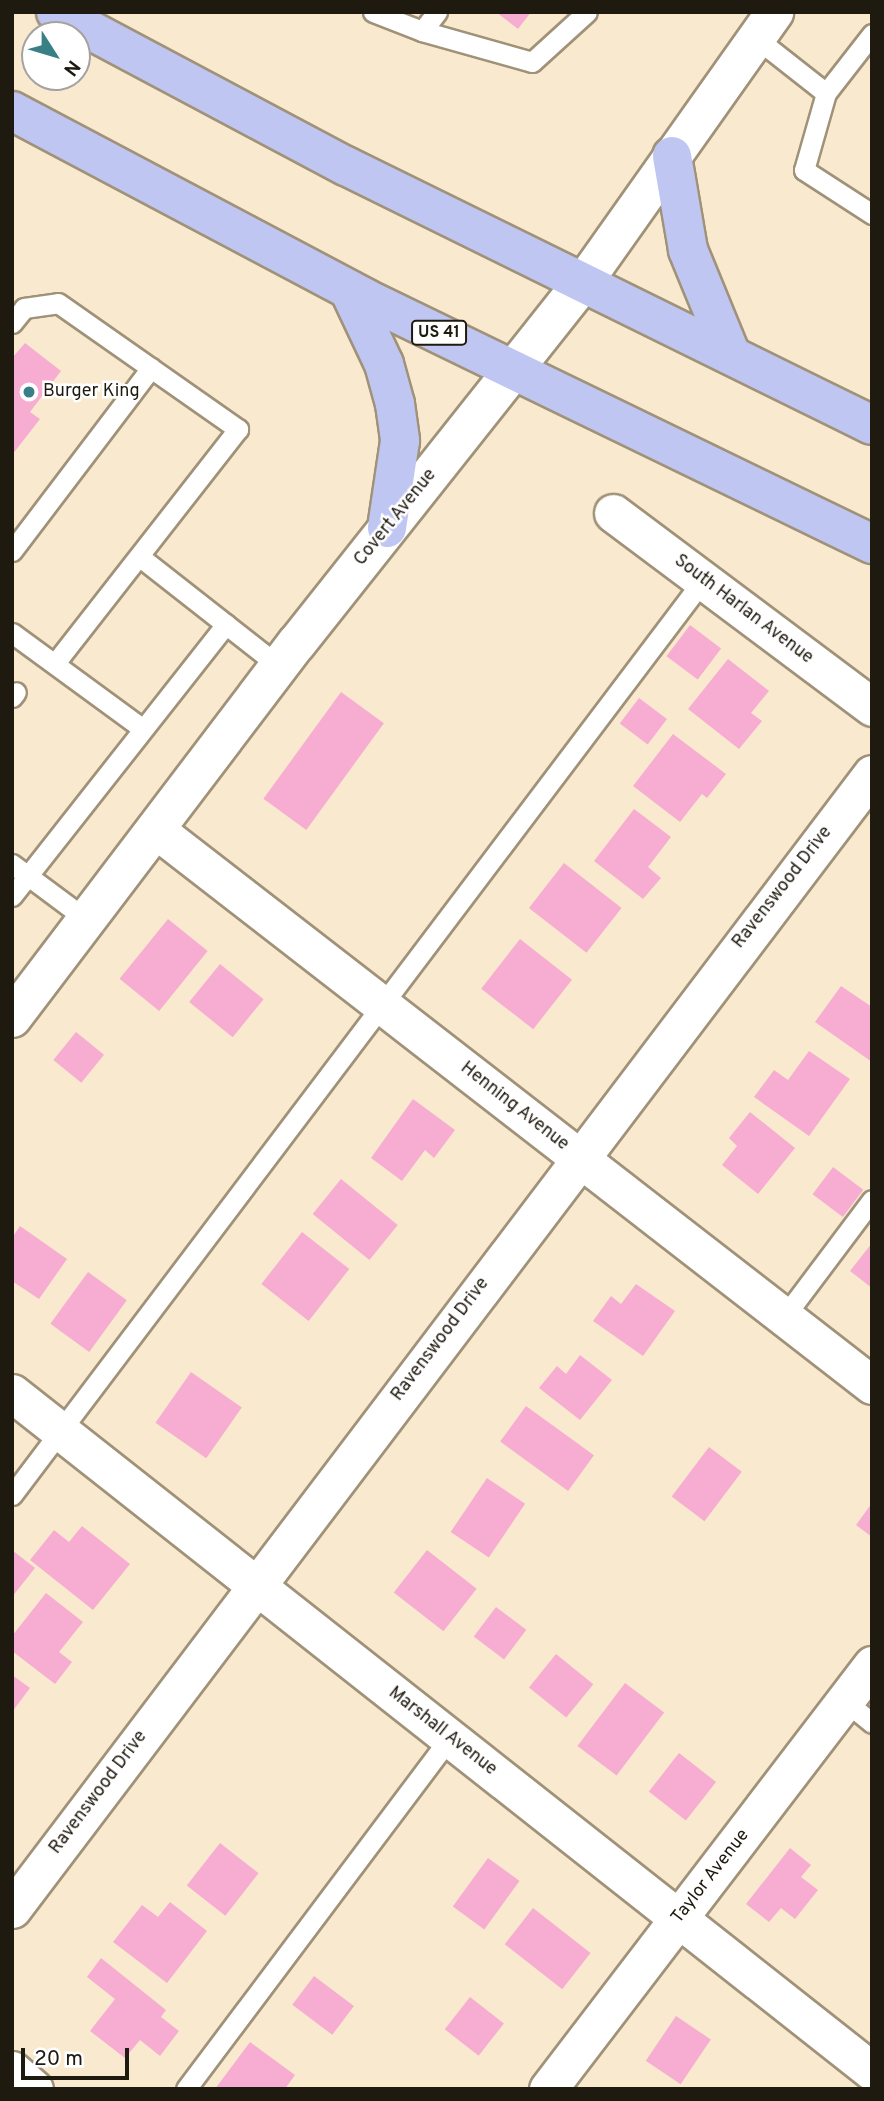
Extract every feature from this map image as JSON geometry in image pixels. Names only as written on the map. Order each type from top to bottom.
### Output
[{"type":"highway","points":[[56,12],[346,166],[872,425]]},
{"type":"highway","name":"US 41","points":[[12,111],[349,290],[872,544]]},
{"type":"highway","points":[[672,156],[688,250],[731,355]]},
{"type":"highway","points":[[349,290],[384,364],[395,404],[400,441],[387,528]]},
{"type":"main road","name":"Covert Avenue","points":[[12,1018],[279,666],[387,528],[517,370],[583,282]]},
{"type":"street","name":"Covert Avenue","points":[[583,282],[765,25]]},
{"type":"street","name":"South Harlan Avenue","points":[[613,513],[872,707]]},
{"type":"street","name":"Ravenswood Drive","points":[[12,1909],[579,1157],[872,774]]},
{"type":"street","name":"Henning Avenue","points":[[155,829],[872,1385]]},
{"type":"street","name":"Marshall Avenue","points":[[12,1393],[872,2071]]},
{"type":"street","name":"Taylor Avenue","points":[[548,2089],[679,1918],[858,1712],[872,1665]]},
{"type":"street","points":[[12,2070],[34,2089]]},
{"type":"lane","points":[[373,12],[422,31],[532,62],[586,12]]},
{"type":"lane","points":[[422,31],[437,12]]},
{"type":"lane","points":[[765,25],[826,93]]},
{"type":"lane","points":[[870,39],[826,93],[804,170],[872,214]]},
{"type":"lane","points":[[12,323],[24,308],[58,303],[238,429],[57,662]]},
{"type":"lane","points":[[12,551],[151,369]]},
{"type":"lane","points":[[140,557],[279,666]]},
{"type":"lane","points":[[12,1495],[703,580]]},
{"type":"lane","points":[[12,896],[20,870],[142,728],[226,624]]},
{"type":"lane","points":[[12,633],[57,662],[142,728]]},
{"type":"lane","points":[[20,870],[86,920]]},
{"type":"lane","points":[[784,1317],[872,1200]]},
{"type":"lane","points":[[187,2089],[450,1738]]},
{"type":"building","points":[[496,12],[531,12],[518,29]]},
{"type":"building","name":"Burger King","points":[[25,343],[61,371],[30,412],[40,419],[12,455],[12,358]]},
{"type":"building","points":[[690,625],[721,648],[698,680],[667,656]]},
{"type":"building","points":[[728,659],[769,691],[751,713],[762,721],[739,749],[688,709]]},
{"type":"building","points":[[341,692],[384,723],[306,830],[263,799]]},
{"type":"building","points":[[639,698],[667,719],[648,745],[620,724]]},
{"type":"building","points":[[673,734],[726,774],[707,798],[702,794],[680,822],[633,786]]},
{"type":"building","points":[[634,809],[671,837],[648,867],[661,878],[643,899],[594,861]]},
{"type":"building","points":[[564,863],[622,908],[586,953],[529,908]]},
{"type":"building","points":[[168,919],[208,951],[159,1011],[120,979]]},
{"type":"building","points":[[520,939],[572,980],[533,1029],[481,989]]},
{"type":"building","points":[[220,964],[264,999],[233,1037],[189,1002]]},
{"type":"building","points":[[841,986],[872,1007],[872,1062],[815,1022]]},
{"type":"building","points":[[76,1032],[104,1055],[81,1083],[53,1060]]},
{"type":"building","points":[[809,1051],[850,1079],[809,1136],[754,1097],[774,1070],[788,1080]]},
{"type":"building","points":[[413,1099],[455,1130],[434,1158],[425,1150],[402,1181],[371,1158]]},
{"type":"building","points":[[750,1112],[795,1148],[758,1194],[722,1165],[737,1146],[729,1138]]},
{"type":"building","points":[[833,1167],[863,1190],[843,1217],[813,1194]]},
{"type":"building","points":[[341,1179],[398,1225],[369,1260],[313,1214]]},
{"type":"building","points":[[20,1226],[67,1259],[39,1299],[12,1281],[12,1238]]},
{"type":"building","points":[[302,1232],[349,1269],[309,1321],[261,1284]]},
{"type":"building","points":[[872,1243],[872,1288],[850,1271]]},
{"type":"building","points":[[88,1272],[127,1300],[89,1352],[50,1324]]},
{"type":"building","points":[[636,1284],[675,1311],[643,1356],[593,1321],[611,1296],[621,1304]]},
{"type":"building","points":[[580,1355],[612,1380],[580,1420],[539,1388],[557,1366],[566,1374]]},
{"type":"building","points":[[191,1372],[242,1408],[206,1458],[155,1423]]},
{"type":"building","points":[[526,1406],[594,1455],[568,1491],[500,1442]]},
{"type":"building","points":[[709,1447],[742,1472],[704,1521],[672,1497]]},
{"type":"building","points":[[487,1478],[525,1504],[489,1558],[451,1532]]},
{"type":"building","points":[[872,1503],[872,1537],[856,1525]]},
{"type":"building","points":[[82,1526],[130,1564],[93,1610],[30,1560],[54,1530],[69,1542]]},
{"type":"building","points":[[12,1550],[35,1568],[12,1597]]},
{"type":"building","points":[[427,1550],[477,1589],[443,1631],[394,1593]]},
{"type":"building","points":[[46,1593],[83,1622],[59,1652],[72,1662],[55,1684],[12,1651],[12,1636]]},
{"type":"building","points":[[496,1607],[526,1630],[504,1659],[474,1637]]},
{"type":"building","points":[[556,1654],[593,1684],[566,1718],[529,1687]]},
{"type":"building","points":[[12,1675],[30,1688],[12,1712]]},
{"type":"building","points":[[625,1683],[664,1712],[617,1776],[577,1746]]},
{"type":"building","points":[[679,1753],[716,1782],[686,1821],[649,1792]]},
{"type":"building","points":[[220,1843],[259,1873],[225,1916],[187,1886]]},
{"type":"building","points":[[790,1848],[811,1865],[801,1877],[818,1890],[795,1919],[781,1908],[769,1922],[746,1904]]},
{"type":"building","points":[[488,1858],[520,1881],[484,1929],[453,1907]]},
{"type":"building","points":[[170,1902],[207,1931],[167,1983],[113,1942],[142,1905],[158,1917]]},
{"type":"building","points":[[533,1908],[591,1953],[562,1989],[505,1944]]},
{"type":"building","points":[[101,1958],[166,2010],[161,2017],[179,2031],[160,2056],[140,2040],[125,2058],[90,2031],[115,1999],[87,1977]]},
{"type":"building","points":[[314,1976],[354,2006],[332,2035],[292,2005]]},
{"type":"building","points":[[470,1997],[504,2023],[479,2056],[445,2029]]},
{"type":"building","points":[[676,2016],[711,2039],[681,2084],[646,2061]]},
{"type":"building","points":[[250,2042],[295,2075],[285,2089],[215,2089]]},
{"type":"place","name":"Burger King","points":[[29,392]]}]
